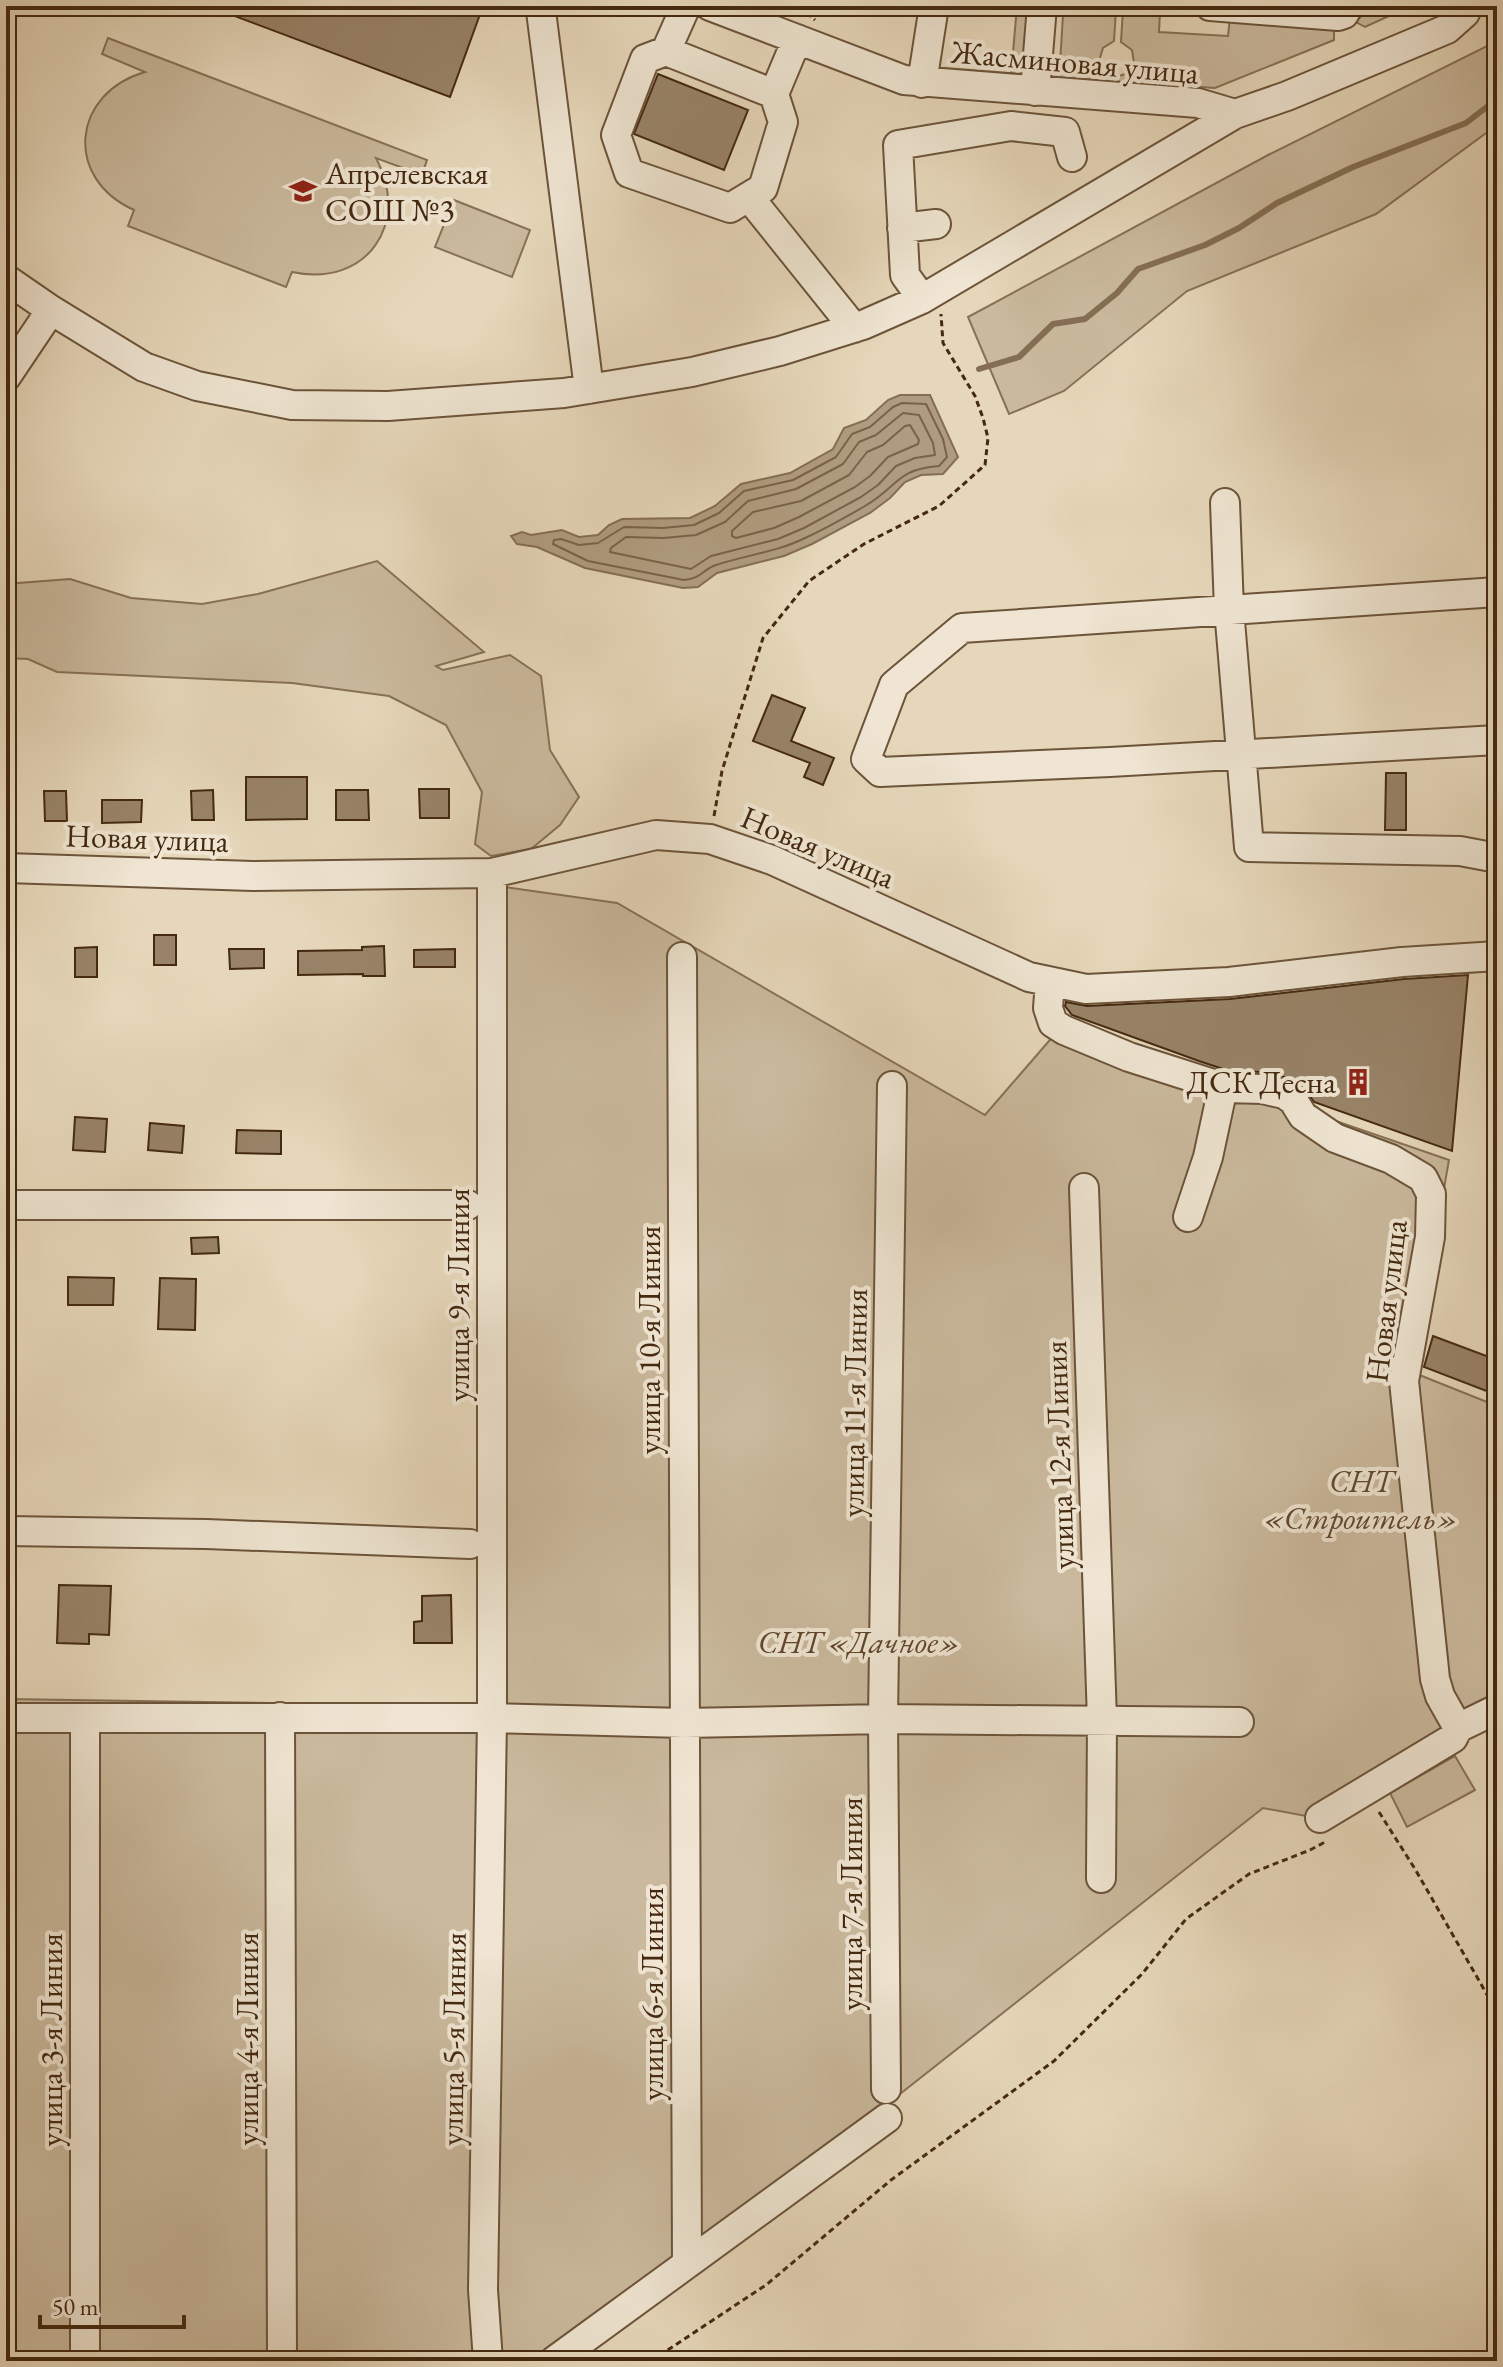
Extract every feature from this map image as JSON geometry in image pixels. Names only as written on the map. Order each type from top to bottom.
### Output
[{"type":"street","points":[[543,6],[541,11],[589,389]]},
{"type":"street","points":[[666,51],[686,6]]},
{"type":"street","name":"Жасминовая улица","points":[[710,6],[884,74],[922,83],[1198,103],[1235,114],[1287,96],[1447,29],[1468,6]]},
{"type":"street","points":[[922,83],[934,6]]},
{"type":"street","points":[[1035,91],[1042,6]]},
{"type":"street","points":[[1210,6],[1338,16],[1344,14],[1348,7]]},
{"type":"street","points":[[774,94],[666,51],[645,59],[616,135],[629,173],[730,208],[763,188],[783,122],[774,94],[797,39]]},
{"type":"street","points":[[6,279],[144,367],[197,386],[292,405],[388,406],[564,393],[692,372],[780,351],[854,328],[929,295],[1235,114]]},
{"type":"street","points":[[929,295],[905,275],[898,145],[1011,126],[1065,132],[1072,157]]},
{"type":"street","points":[[749,197],[854,328]]},
{"type":"street","points":[[902,228],[936,224]]},
{"type":"street","points":[[6,377],[51,310]]},
{"type":"street","points":[[1225,503],[1229,609],[1249,847],[1460,851],[1497,858]]},
{"type":"street","points":[[1497,592],[962,628],[894,685],[866,759],[880,772],[1497,740]]},
{"type":"street","name":"Новая улица","points":[[6,868],[253,876],[492,873],[656,835],[710,839],[772,860],[1029,977],[1086,989],[1229,982],[1402,962],[1497,956]]},
{"type":"street","name":"улица 9-я Линия","points":[[492,873],[492,1718]]},
{"type":"street","name":"улица 10-я Линия","points":[[682,957],[684,1723]]},
{"type":"street","name":"Новая улица","points":[[1050,982],[1048,1008],[1053,1023],[1064,1030],[1129,1057],[1223,1087],[1262,1089],[1284,1094],[1293,1100],[1303,1116],[1335,1138],[1423,1178],[1431,1194],[1430,1237],[1404,1381],[1435,1679],[1440,1696],[1458,1728]]},
{"type":"street","name":"улица 11-я Линия","points":[[883,1719],[892,1086]]},
{"type":"street","points":[[1188,1217],[1208,1157],[1223,1087]]},
{"type":"street","name":"улица 12-я Линия","points":[[1084,1188],[1102,1720],[1101,1878]]},
{"type":"street","points":[[6,1205],[468,1205]]},
{"type":"street","points":[[6,1531],[206,1534],[470,1544]]},
{"type":"street","points":[[1329,1827],[1364,1792],[1453,1738],[1458,1728],[1497,1709]]},
{"type":"street","name":"улица 4-я Линия","points":[[280,1717],[282,2361]]},
{"type":"street","points":[[6,1718],[492,1718],[684,1723],[883,1719],[1239,1722]]},
{"type":"street","name":"улица 5-я Линия","points":[[488,2361],[483,2290],[492,1718]]},
{"type":"street","name":"улица 7-я Линия","points":[[883,1719],[886,2089]]},
{"type":"street","name":"улица 3-я Линия","points":[[85,1720],[85,2361]]},
{"type":"street","name":"улица 6-я Линия","points":[[684,1723],[687,2264]]},
{"type":"street","points":[[554,2361],[887,2118]]},
{"type":"path","points":[[710,839],[722,771],[763,638],[809,581],[864,544],[939,506],[985,465],[988,438],[983,418],[975,396],[943,343],[929,295]]},
{"type":"path","points":[[1364,1792],[1415,1869],[1497,2012]]},
{"type":"path","points":[[651,2361],[766,2285],[891,2180],[1054,2061],[1142,1974],[1186,1919],[1249,1874],[1310,1850],[1329,1827]]},
{"type":"green space","points":[[1017,6],[1031,6],[1026,65],[1021,74],[1011,76]]},
{"type":"green space","points":[[1051,6],[1116,9],[1114,41],[1103,48],[1099,61],[1103,69],[1113,76],[1125,74],[1134,63],[1132,50],[1121,42],[1123,9],[1160,12],[1159,32],[1228,36],[1230,17],[1334,23],[1334,40],[1215,88],[1046,77],[1047,64],[1060,64],[1063,15],[1051,14]]},
{"type":"green space","points":[[1370,6],[1411,6],[1365,27],[1356,22]]},
{"type":"green space","points":[[108,38],[427,160],[422,175],[376,158],[386,182],[388,205],[385,227],[375,245],[361,260],[342,270],[319,274],[292,272],[286,287],[128,226],[134,210],[111,196],[96,178],[87,158],[86,137],[91,116],[102,98],[121,83],[145,72],[102,54]]},
{"type":"green space","points":[[1497,41],[1497,125],[1376,214],[1187,291],[1064,391],[1009,414],[968,317],[1270,154]]},
{"type":"green space","points":[[454,200],[530,230],[512,277],[435,247]]},
{"type":"green space","points":[[377,561],[484,652],[436,666],[443,670],[510,655],[541,676],[550,750],[579,797],[560,825],[531,849],[491,856],[475,844],[482,792],[446,725],[389,696],[292,683],[57,672],[28,659],[6,658],[6,584],[70,579],[131,598],[202,604],[258,594]]},
{"type":"green space","name":"СНТ «Дачное»","points":[[484,884],[617,903],[985,1115],[1068,1019],[1191,1071],[1449,1160],[1412,1372],[1497,1406],[1497,1706],[1306,1816],[1263,1808],[561,2361],[6,2361],[6,1699],[478,1706]]},
{"type":"green space","points":[[1455,1756],[1475,1790],[1407,1827],[1390,1793]]},
{"type":"water","points":[[900,395],[930,395],[958,457],[943,474],[921,475],[905,482],[870,513],[784,556],[717,573],[698,587],[683,588],[585,568],[537,547],[517,544],[511,536],[522,532],[531,535],[562,530],[579,537],[598,535],[622,519],[690,518],[715,506],[741,484],[790,473],[833,449],[844,428],[866,420],[888,400]]},
{"type":"building","points":[[208,6],[483,6],[450,97]]},
{"type":"building","points":[[658,74],[748,110],[724,170],[634,134]]},
{"type":"building","points":[[772,695],[805,708],[791,741],[834,758],[823,785],[804,777],[810,763],[753,741]]},
{"type":"building","points":[[1386,773],[1406,773],[1406,830],[1385,830]]},
{"type":"building","points":[[246,777],[307,777],[307,819],[246,820]]},
{"type":"building","points":[[419,789],[449,789],[449,818],[420,818]]},
{"type":"building","points":[[213,790],[214,820],[192,820],[191,791]]},
{"type":"building","points":[[336,790],[368,790],[369,820],[336,820]]},
{"type":"building","points":[[44,791],[66,791],[67,821],[45,821]]},
{"type":"building","points":[[102,800],[142,800],[141,822],[102,823]]},
{"type":"building","points":[[154,935],[176,935],[176,965],[154,965]]},
{"type":"building","points":[[384,946],[385,976],[298,975],[298,951],[362,950],[362,947]]},
{"type":"building","points":[[97,947],[97,977],[75,977],[75,948]]},
{"type":"building","points":[[229,949],[264,949],[264,968],[230,969]]},
{"type":"building","points":[[455,949],[455,967],[414,967],[414,950]]},
{"type":"building","name":"ДСК Десна","points":[[1468,975],[1452,1151],[1314,1102],[1303,1086],[1288,1078],[1263,1072],[1229,1071],[1072,1015],[1065,1006],[1066,1002],[1087,1006],[1230,999],[1404,979]]},
{"type":"building","points":[[75,1117],[107,1119],[105,1152],[73,1150]]},
{"type":"building","points":[[150,1123],[184,1126],[182,1153],[148,1150]]},
{"type":"building","points":[[237,1130],[281,1131],[281,1154],[236,1153]]},
{"type":"building","points":[[218,1237],[219,1253],[192,1254],[191,1238]]},
{"type":"building","points":[[68,1277],[114,1278],[113,1305],[68,1305]]},
{"type":"building","points":[[160,1278],[196,1279],[195,1330],[158,1329]]},
{"type":"building","points":[[1433,1336],[1497,1360],[1497,1395],[1424,1367]]},
{"type":"building","points":[[59,1585],[111,1586],[109,1635],[89,1634],[89,1644],[57,1643]]},
{"type":"building","points":[[451,1595],[452,1643],[414,1643],[414,1622],[422,1621],[422,1596]]},
{"type":"waterway","points":[[979,369],[1019,357],[1053,324],[1085,319],[1117,293],[1138,269],[1205,245],[1239,228],[1277,203],[1353,167],[1466,123],[1497,99]]},
{"type":"place","name":"Апрелевская СОШ №3","points":[[303,191]]},
{"type":"place","name":"ДСК Десна","points":[[1358,1082]]},
{"type":"park label","name":"СНТ «Строитель»","points":[[1361,1500]]}]
